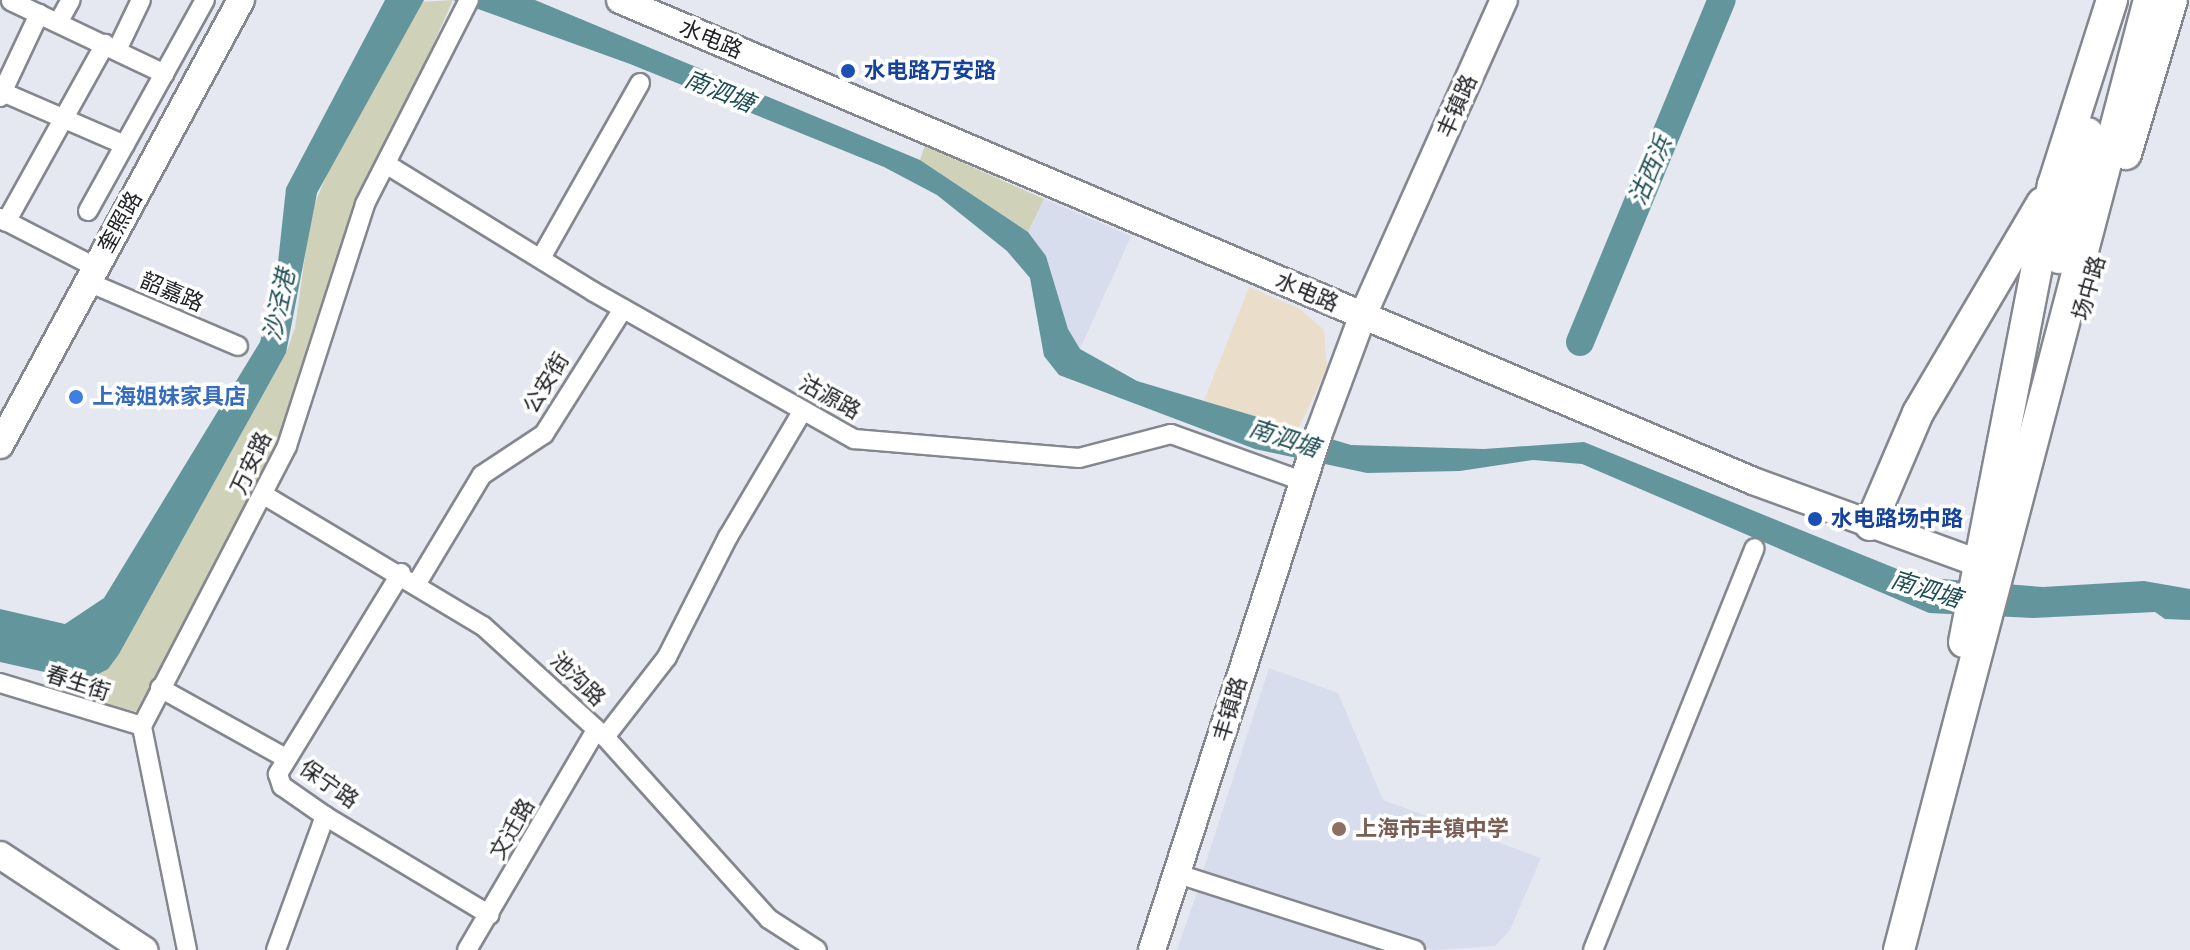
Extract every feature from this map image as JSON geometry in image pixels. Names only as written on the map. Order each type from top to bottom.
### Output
[{"type":"main road","name":"场中路","points":[[1987,580],[1994,490],[2053,185],[2112,0]]},
{"type":"main road","name":"场中路","points":[[1899,950],[1987,580],[2117,61],[2124,0]]},
{"type":"main road","name":"场中路","points":[[1994,490],[2012,460],[2117,61],[2149,0]]},
{"type":"main road","name":"场中路","points":[[1987,580],[2027,528],[2049,430],[2172,0]]},
{"type":"main road","points":[[1870,525],[1918,413],[2053,185]]},
{"type":"main road","name":"场中路","points":[[1884,950],[1970,657]]},
{"type":"street","points":[[58,23],[71,0]]},
{"type":"street","points":[[2,220],[141,0]]},
{"type":"street","points":[[88,211],[205,0]]},
{"type":"street","name":"奎照路","points":[[0,445],[241,0]]},
{"type":"street","name":"水电路","points":[[620,0],[1753,481],[1870,525],[1987,580]]},
{"type":"street","name":"丰镇路","points":[[1152,950],[1319,433],[1363,315],[1504,0]]},
{"type":"street","points":[[11,1],[165,74]]},
{"type":"street","name":"万安路","points":[[142,726],[264,495],[298,418],[365,204],[466,7]]},
{"type":"street","points":[[39,14],[1,93],[125,145]]},
{"type":"street","points":[[541,258],[640,83]]},
{"type":"street","name":"沽源路","points":[[386,164],[623,309],[854,439],[1079,458],[1171,434],[1304,474]]},
{"type":"street","name":"韶嘉路","points":[[2,220],[92,275],[238,346]]},
{"type":"street","name":"公安街","points":[[417,583],[482,475],[544,434],[623,309]]},
{"type":"street","name":"文迁路","points":[[467,950],[600,734],[667,657],[728,537],[803,410]]},
{"type":"street","name":"池沟路","points":[[264,495],[401,573],[483,626],[600,734],[769,919],[817,950]]},
{"type":"street","points":[[1593,950],[1755,548]]},
{"type":"street","points":[[284,757],[401,573]]},
{"type":"street","name":"春生街","points":[[0,683],[142,726]]},
{"type":"street","name":"保宁路","points":[[160,688],[284,757],[278,774],[282,786],[325,816],[490,915]]},
{"type":"street","points":[[142,726],[187,950]]},
{"type":"street","points":[[276,950],[325,816]]},
{"type":"street","points":[[0,855],[144,950]]},
{"type":"street","points":[[1178,874],[1415,950]]},
{"type":"shaded area","points":[[1044,199],[1131,236],[1080,349],[1068,329],[1046,256],[1028,232]]},
{"type":"shaded area","points":[[1249,287],[1300,309],[1324,330],[1327,368],[1298,429],[1204,401]]},
{"type":"shaded area","name":"上海市丰镇中学","points":[[1269,668],[1338,693],[1383,800],[1541,858],[1510,930],[1495,946],[1433,950],[1202,874]]},
{"type":"shaded area","points":[[1199,887],[1395,950],[1177,950]]},
{"type":"green space","points":[[453,0],[335,263],[287,434],[139,712],[98,703],[95,678],[119,654],[286,353],[295,328],[311,213],[329,169],[421,2]]},
{"type":"green space","points":[[925,146],[1044,199],[1028,232],[920,160]]},
{"type":"water","name":"沙泾港","points":[[385,0],[424,0],[317,193],[286,353],[119,654],[108,669],[85,681],[0,662],[0,609],[65,624],[104,598],[260,342],[276,281],[286,188]]},
{"type":"water","name":"南泗塘","points":[[453,0],[535,0],[920,160],[1028,232],[1046,256],[1068,329],[1080,349],[1137,381],[1351,445],[1484,449],[1584,442],[1917,577],[2043,587],[2144,581],[2190,589],[2190,620],[2165,619],[2155,612],[2033,618],[1929,613],[1582,464],[1533,460],[1460,471],[1367,473],[1255,449],[1059,375],[1044,356],[1030,278],[1007,251],[937,195],[884,167],[630,64]]},
{"type":"waterway","name":"沽西浜","points":[[1580,342],[1722,0]]},
{"type":"place","name":"水电路万安路","points":[[848,71]]},
{"type":"place","name":"上海姐妹家具店","points":[[76,397]]},
{"type":"place","name":"水电路场中路","points":[[1815,519]]},
{"type":"place","name":"上海市丰镇中学","points":[[1339,829]]}]
